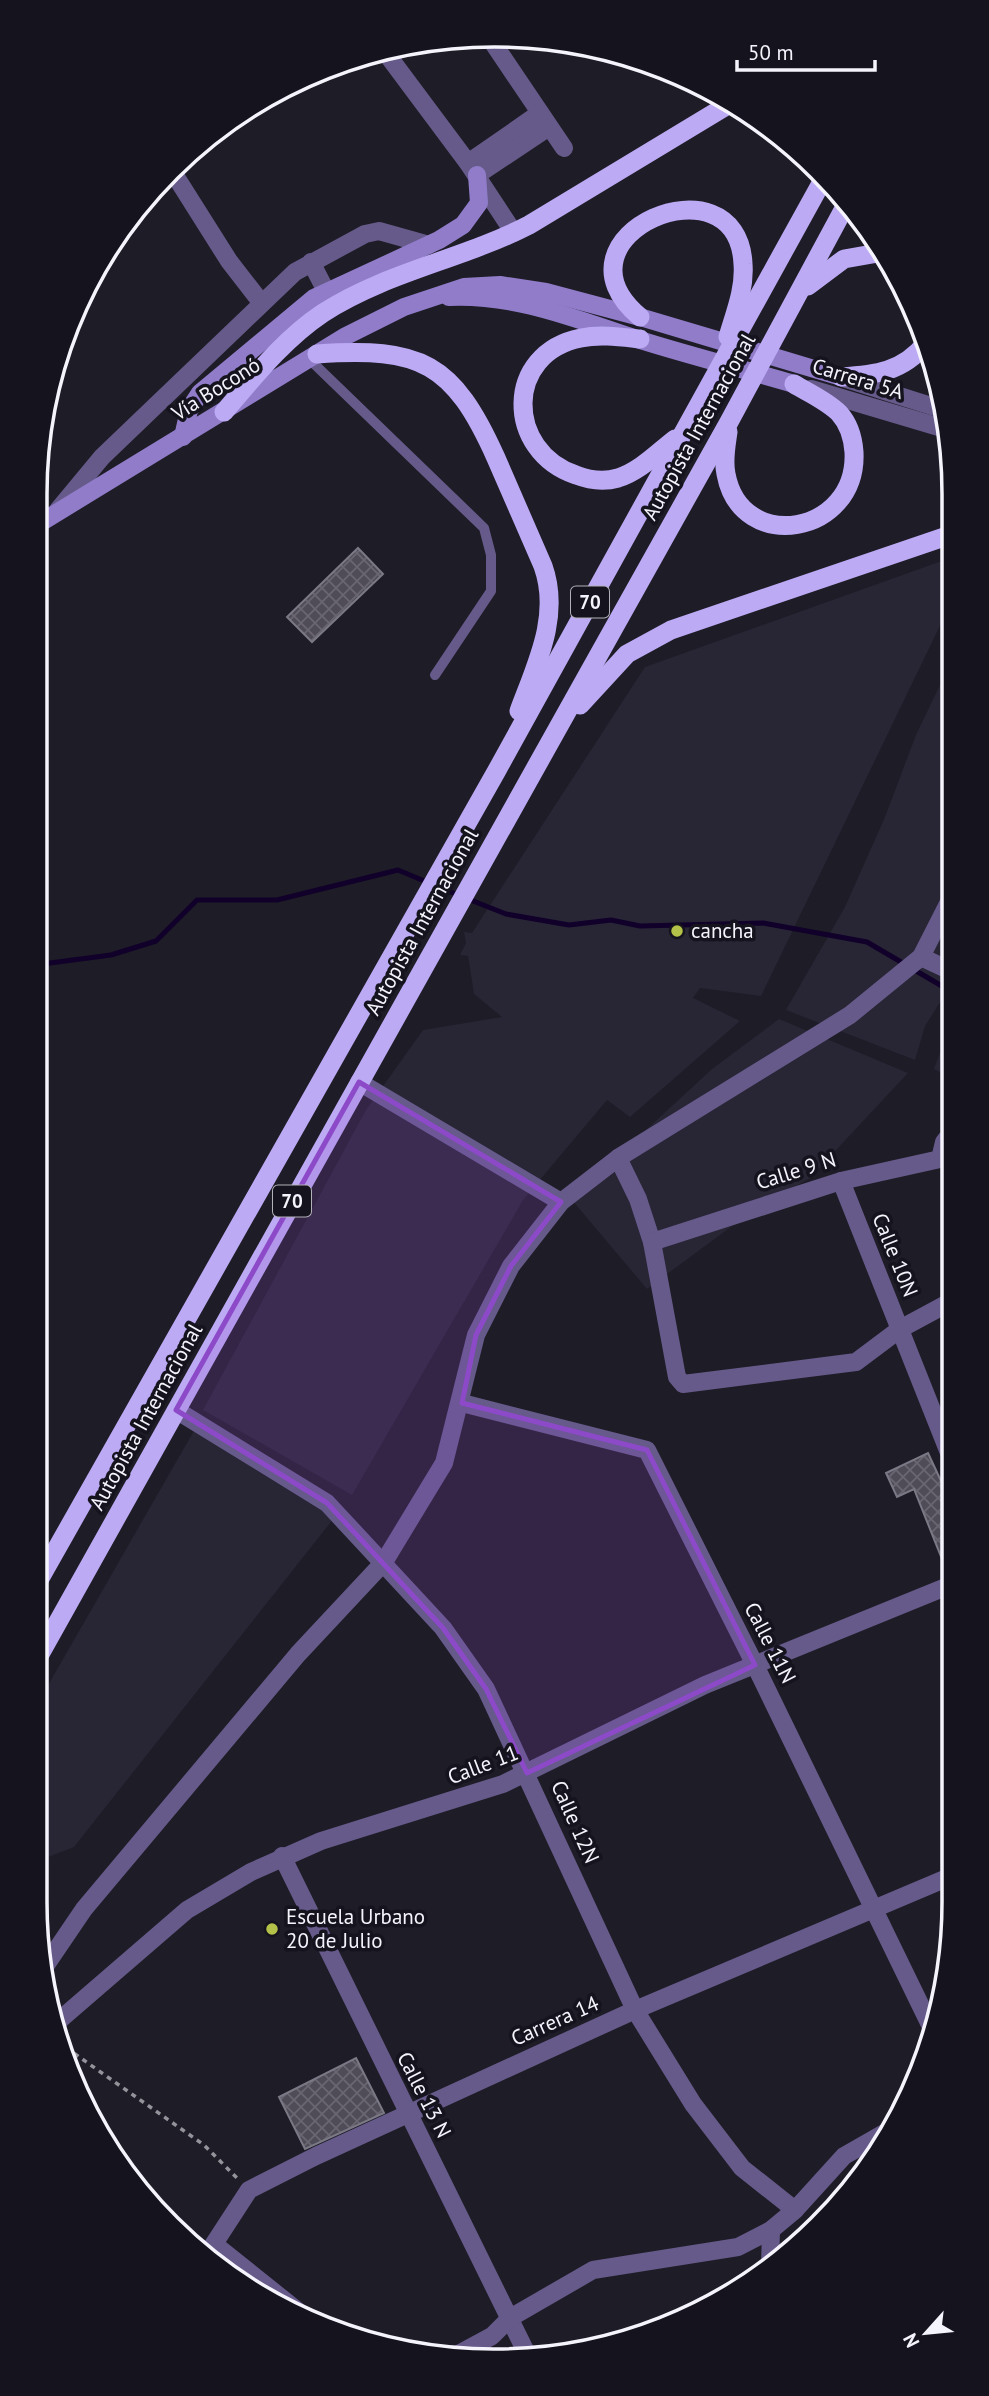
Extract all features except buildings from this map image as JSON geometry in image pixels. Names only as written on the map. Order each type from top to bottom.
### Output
[{"type":"highway","points":[[224,412],[280,349],[314,319],[337,304],[409,272],[484,247],[514,233],[721,109]]},
{"type":"highway","name":"Autopista Internacional","points":[[47,1566],[496,772],[716,374],[748,298],[819,186]]},
{"type":"highway","points":[[640,317],[616,292],[612,277],[613,258],[620,245],[637,229],[675,211],[705,210],[729,225],[741,251],[748,298]]},
{"type":"highway","name":"Autopista Internacional","points":[[47,1641],[731,418],[842,213]]},
{"type":"highway","points":[[792,305],[818,276],[837,263],[855,255],[871,254]]},
{"type":"highway","points":[[640,340],[580,338],[545,356],[533,369],[525,385],[523,408],[529,435],[539,452],[559,468],[585,478],[607,480],[621,477],[641,466],[687,426]]},
{"type":"highway","points":[[841,377],[876,374],[898,368],[918,350]]},
{"type":"highway","points":[[312,356],[370,351],[396,356],[431,369],[459,390],[478,417],[543,566],[550,591],[547,627],[496,772]]},
{"type":"highway","points":[[731,418],[724,460],[726,475],[733,495],[743,508],[760,520],[782,526],[802,525],[824,515],[839,501],[851,477],[854,459],[851,436],[844,419],[835,409],[794,384]]},
{"type":"highway","points":[[549,740],[610,670],[642,644],[700,619],[942,539]]},
{"type":"main road","points":[[183,437],[189,410],[200,393],[291,315],[326,291],[429,245],[463,225],[474,214],[479,199],[473,169]]},
{"type":"main road","name":"Vía Boconó","points":[[47,520],[312,356],[387,315],[425,298],[464,287],[500,285],[546,292],[841,377]]},
{"type":"main road","name":"Vía Boconó","points":[[425,298],[484,298],[532,306],[794,384]]},
{"type":"street","points":[[496,47],[564,148]]},
{"type":"street","points":[[391,59],[473,169],[514,233]]},
{"type":"street","points":[[473,169],[545,120]]},
{"type":"street","points":[[175,182],[260,301]]},
{"type":"street","points":[[53,517],[102,457],[203,363],[260,301],[311,262],[365,234],[379,231],[429,245]]},
{"type":"street","points":[[311,262],[326,291]]},
{"type":"street","name":"Carrera 5A","points":[[841,377],[933,407]]},
{"type":"street","name":"Carrera 5A","points":[[794,384],[936,426]]},
{"type":"street","points":[[51,1958],[84,1909],[298,1654],[384,1562],[444,1463],[462,1403],[476,1335],[510,1266],[561,1202],[618,1158],[850,1014],[921,957],[942,916]]},
{"type":"street","points":[[921,957],[942,967]]},
{"type":"street","points":[[359,1082],[561,1202]]},
{"type":"street","points":[[618,1158],[638,1199],[652,1242],[677,1377],[682,1384],[856,1362],[900,1329],[942,1306]]},
{"type":"street","name":"Calle 9 N","points":[[652,1242],[841,1181],[942,1165]]},
{"type":"street","name":"Calle 10N","points":[[841,1181],[942,1435]]},
{"type":"street","name":"Calle 11N","points":[[462,1403],[647,1450],[927,2018]]},
{"type":"street","name":"Calle 12N","points":[[176,1410],[327,1503],[443,1628],[486,1689],[635,2010],[693,2105],[742,2168],[795,2210]]},
{"type":"street","name":"Calle 11","points":[[62,2018],[187,1910],[224,1886],[282,1856],[369,1825],[468,1796],[527,1773],[670,1701],[942,1588]]},
{"type":"street","name":"Calle 13 N","points":[[282,1856],[406,2114],[457,2207],[524,2348]]},
{"type":"street","name":"Carrera 14","points":[[249,2190],[406,2114],[635,2010],[942,1880]]},
{"type":"street","points":[[470,2348],[492,2336],[510,2318],[593,2270],[738,2247],[771,2230],[795,2210],[844,2156],[873,2140]]},
{"type":"street","points":[[211,2247],[249,2190]]},
{"type":"street","points":[[770,2253],[771,2230]]},
{"type":"lane","points":[[312,356],[484,528],[491,555],[491,591],[435,675]]},
{"type":"path","points":[[74,2053],[204,2145],[249,2190]]},
{"type":"highlighted area","points":[[359,1082],[561,1202],[511,1266],[476,1335],[462,1403],[647,1450],[755,1665],[527,1773],[486,1689],[443,1628],[327,1503],[176,1410]]},
{"type":"shaded area","points":[[942,561],[942,622],[761,996],[700,988],[693,998],[740,1021],[630,1117],[607,1100],[523,1200],[352,1495],[203,1410],[366,1110],[423,1030],[502,1017],[474,994],[468,956],[460,955],[466,943],[464,932],[472,933],[645,667]]},
{"type":"shaded area","points":[[942,681],[942,999],[925,1026],[915,1060],[786,1010],[845,907],[885,817],[916,735]]},
{"type":"shaded area","points":[[779,1019],[908,1073],[810,1178],[751,1212],[647,1289],[571,1199],[712,1069]]},
{"type":"shaded area","points":[[942,1047],[942,1073],[934,1069]]},
{"type":"shaded area","points":[[195,1429],[338,1513],[74,1847],[47,1857],[47,1687]]},
{"type":"waterway","points":[[47,963],[111,955],[156,941],[197,900],[277,900],[398,870],[458,895]]},
{"type":"waterway","points":[[468,899],[506,914],[569,925],[611,920],[640,926],[763,923],[867,942],[942,986]]},
{"type":"place","name":"cancha","points":[[677,931]]},
{"type":"place","name":"Escuela Urbano 20 de Julio","points":[[272,1929]]}]
